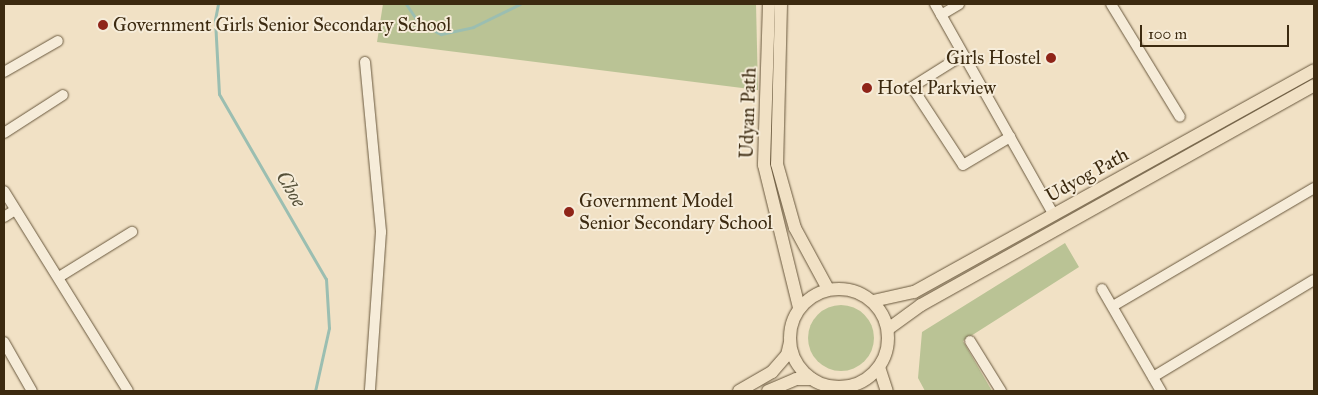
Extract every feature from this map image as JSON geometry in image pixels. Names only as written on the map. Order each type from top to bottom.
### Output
[{"type":"main road","name":"Udyan Path","points":[[769,4],[764,165],[799,308]]},
{"type":"main road","name":"Udyan Path","points":[[781,4],[777,164],[795,228],[828,289]]},
{"type":"main road","name":"Udyog Path","points":[[873,301],[914,292],[1314,70]]},
{"type":"main road","name":"Udyog Path","points":[[888,330],[921,305],[1314,85]]},
{"type":"main road","points":[[738,391],[772,372],[787,355],[799,308],[828,289],[852,290],[873,301],[888,330],[888,346],[879,368],[851,389],[833,387],[812,379],[796,379],[768,391]]},
{"type":"main road","points":[[790,342],[796,363],[812,379]]},
{"type":"main road","points":[[879,368],[887,391]]},
{"type":"street","points":[[935,4],[1054,215]]},
{"type":"street","points":[[941,15],[959,4]]},
{"type":"street","points":[[1111,4],[1180,117]]},
{"type":"street","points":[[4,72],[58,41]]},
{"type":"street","points":[[963,55],[912,87],[963,165],[1010,137]]},
{"type":"street","points":[[365,62],[381,232],[370,391]]},
{"type":"street","points":[[4,133],[63,95]]},
{"type":"street","points":[[1113,306],[1314,188]]},
{"type":"street","points":[[4,191],[128,391]]},
{"type":"street","points":[[4,217],[15,210]]},
{"type":"street","points":[[59,277],[132,232]]},
{"type":"street","points":[[1153,377],[1314,280]]},
{"type":"street","points":[[1102,289],[1161,391]]},
{"type":"street","points":[[970,340],[1001,391]]},
{"type":"street","points":[[4,342],[32,391]]},
{"type":"green space","points":[[383,4],[756,4],[758,90],[377,42]]},
{"type":"green space","points":[[1065,243],[1079,267],[963,341],[992,391],[925,391],[918,378],[922,332]]},
{"type":"green space","points":[[841,305],[853,308],[864,315],[871,326],[874,338],[871,350],[864,361],[853,368],[841,371],[829,368],[818,361],[811,350],[808,338],[811,326],[818,315],[829,308]]},
{"type":"waterway","name":"Choe","points":[[218,4],[215,20],[219,94],[326,279],[329,328],[315,391]]},
{"type":"waterway","name":"Choe","points":[[406,4],[418,22],[441,34],[473,27],[520,4]]},
{"type":"place","name":"Government Girls Senior Secondary School","points":[[103,25]]},
{"type":"place","name":"Girls Hostel","points":[[1051,58]]},
{"type":"place","name":"Hotel Parkview","points":[[867,88]]},
{"type":"place","name":"Government Model Senior Secondary School","points":[[569,212]]}]
